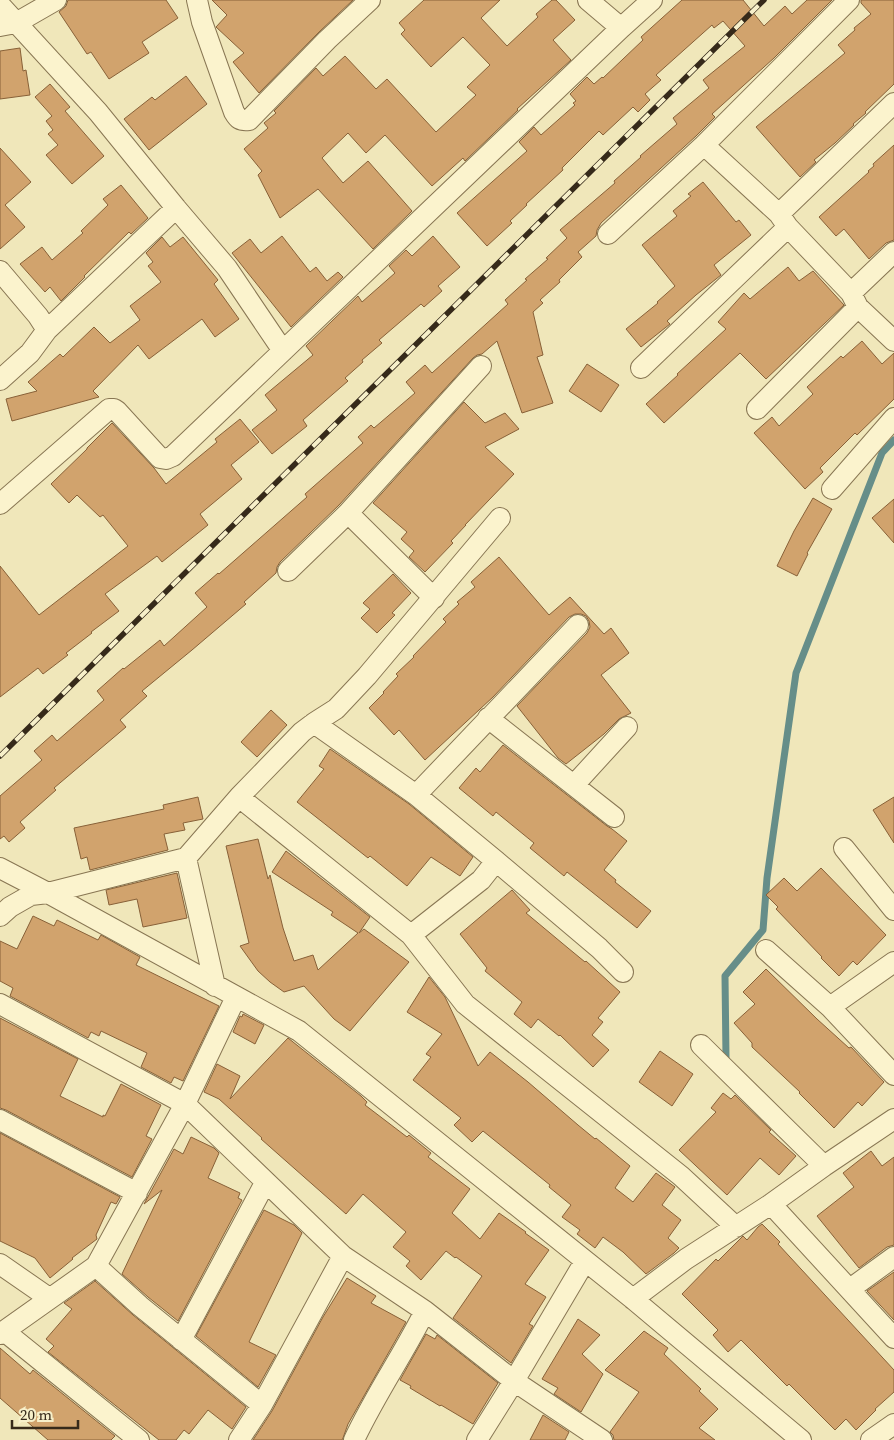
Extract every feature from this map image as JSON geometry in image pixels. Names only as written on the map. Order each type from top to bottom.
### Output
[{"type":"street","points":[[8,25],[56,0]]},
{"type":"street","points":[[197,0],[202,22],[234,112],[242,120],[249,120],[327,40],[370,0]]},
{"type":"street","points":[[588,0],[621,28]]},
{"type":"street","points":[[0,504],[109,409],[118,411],[160,458],[166,459],[173,456],[652,0]]},
{"type":"street","points":[[608,234],[704,145],[850,0]]},
{"type":"street","points":[[0,5],[8,25],[98,112],[227,268],[283,351]]},
{"type":"street","points":[[641,368],[894,103]]},
{"type":"street","points":[[704,145],[783,221],[854,300],[894,341]]},
{"type":"street","points":[[0,380],[30,353],[47,330],[176,208]]},
{"type":"street","points":[[757,409],[894,252]]},
{"type":"street","points":[[0,271],[38,316],[47,330]]},
{"type":"street","points":[[288,571],[348,514],[482,366]]},
{"type":"street","points":[[832,489],[894,418]]},
{"type":"street","points":[[348,514],[434,598]]},
{"type":"street","points":[[0,916],[10,907],[31,895],[48,893],[186,858],[239,797],[302,732],[336,709],[367,676],[500,518]]},
{"type":"street","points":[[416,795],[578,625]]},
{"type":"street","points":[[488,718],[614,817]]},
{"type":"street","points":[[314,723],[416,795],[496,860],[599,948],[624,972]]},
{"type":"street","points":[[574,785],[627,727]]},
{"type":"street","points":[[239,797],[411,935],[465,1004],[681,1176],[736,1227]]},
{"type":"street","points":[[844,848],[894,910]]},
{"type":"street","points":[[186,858],[215,986]]},
{"type":"street","points":[[411,935],[481,880],[496,860]]},
{"type":"street","points":[[0,868],[299,1031],[633,1299],[801,1440]]},
{"type":"street","points":[[766,950],[830,1007],[894,1075]]},
{"type":"street","points":[[830,1007],[894,962]]},
{"type":"street","points":[[139,1440],[2,1333],[96,1266],[185,1104],[236,997]]},
{"type":"street","points":[[0,1004],[185,1104],[343,1256],[425,1311],[514,1381],[602,1440]]},
{"type":"street","points":[[712,1056],[824,1166]]},
{"type":"street","points":[[633,1299],[686,1259],[771,1204],[894,1119]]},
{"type":"street","points":[[0,1120],[137,1193]]},
{"type":"street","points":[[181,1340],[265,1182]]},
{"type":"street","points":[[771,1204],[894,1338]]},
{"type":"street","points":[[240,1440],[262,1405],[343,1256]]},
{"type":"street","points":[[850,1289],[894,1257]]},
{"type":"street","points":[[477,1440],[585,1261]]},
{"type":"street","points":[[0,1264],[50,1298]]},
{"type":"street","points":[[96,1266],[140,1306],[262,1405]]},
{"type":"street","points":[[354,1440],[367,1411],[409,1342],[425,1311]]},
{"type":"street","points":[[871,1440],[894,1424]]},
{"type":"building","points":[[68,0],[166,0],[178,18],[142,42],[149,53],[109,79],[91,52],[87,54],[59,12],[66,6]]},
{"type":"building","points":[[212,0],[353,0],[259,93],[233,62],[244,53],[216,27],[227,15]]},
{"type":"building","points":[[424,0],[500,0],[481,18],[507,46],[538,17],[536,14],[552,0],[556,0],[575,20],[553,40],[571,60],[517,109],[465,161],[463,158],[432,186],[385,135],[366,153],[348,133],[322,158],[343,183],[368,161],[412,211],[373,249],[318,189],[280,218],[258,175],[262,171],[244,149],[268,128],[264,123],[276,113],[274,111],[316,68],[323,76],[345,56],[376,89],[387,79],[436,132],[476,95],[467,87],[490,65],[463,37],[431,67],[401,34],[405,30],[399,23]]},
{"type":"building","points":[[682,0],[743,0],[764,26],[785,6],[792,14],[807,0],[832,0],[774,58],[712,114],[715,117],[696,136],[601,223],[596,236],[578,252],[582,257],[559,280],[560,282],[540,300],[543,303],[533,312],[543,355],[537,357],[553,403],[522,413],[497,341],[482,354],[473,358],[339,505],[280,562],[276,573],[244,602],[246,604],[142,691],[147,696],[120,720],[126,727],[54,788],[56,790],[20,822],[25,828],[9,842],[4,836],[0,839],[0,796],[42,760],[34,751],[52,735],[57,741],[104,700],[97,691],[123,668],[160,640],[164,646],[207,607],[195,593],[307,497],[305,494],[363,443],[358,437],[371,425],[374,428],[415,393],[406,382],[425,365],[432,373],[508,304],[505,300],[567,238],[560,230],[615,183],[614,181],[640,156],[677,124],[673,118],[709,88],[703,80],[745,46],[723,21],[714,28],[712,25],[656,75],[661,80],[645,94],[650,100],[638,112],[633,107],[603,135],[599,131],[562,168],[563,170],[526,204],[510,221],[512,223],[487,246],[457,213],[527,151],[519,142],[534,127],[541,135],[575,105],[573,103],[576,101],[570,94],[587,77],[594,84],[603,78],[643,40],[641,37]]},
{"type":"building","points":[[861,0],[894,0],[894,84],[854,125],[814,160],[816,162],[800,177],[756,127],[845,53],[838,45],[871,14],[861,3]]},
{"type":"building","points":[[20,48],[23,71],[26,70],[30,95],[0,99],[0,51]]},
{"type":"building","points":[[186,76],[207,104],[149,150],[124,119],[152,97],[155,100]]},
{"type":"building","points":[[50,84],[70,107],[65,111],[104,156],[72,184],[46,155],[58,145],[48,134],[53,130],[46,121],[52,116],[35,97]]},
{"type":"building","points":[[894,145],[894,240],[886,243],[869,259],[844,229],[836,236],[819,217],[869,172],[874,166],[873,164]]},
{"type":"building","points":[[0,148],[31,182],[5,205],[25,227],[0,249]]},
{"type":"building","points":[[703,182],[736,222],[739,220],[751,235],[714,265],[721,275],[667,321],[670,324],[641,347],[626,329],[658,303],[675,286],[642,245],[677,216],[673,211],[691,196],[688,194]]},
{"type":"building","points":[[121,185],[148,218],[131,234],[129,232],[61,301],[50,287],[45,292],[20,264],[42,247],[52,260],[83,233],[81,231],[108,205],[103,199]]},
{"type":"building","points":[[282,236],[310,272],[316,267],[327,281],[338,272],[343,277],[291,327],[232,253],[250,239],[261,253]]},
{"type":"building","points":[[433,236],[460,267],[438,286],[442,291],[424,307],[421,304],[379,340],[382,343],[345,378],[348,381],[303,420],[307,426],[272,454],[252,430],[277,410],[265,395],[313,355],[306,346],[358,296],[362,302],[395,273],[389,266],[406,250],[412,256]]},
{"type":"building","points":[[162,237],[170,247],[183,237],[218,280],[214,284],[239,319],[215,337],[202,319],[149,359],[138,345],[93,391],[99,397],[12,421],[6,399],[37,391],[28,382],[60,354],[63,357],[94,327],[110,343],[140,320],[130,306],[161,282],[148,266],[153,262],[146,253]]},
{"type":"building","points":[[788,267],[799,281],[813,271],[844,305],[766,379],[740,353],[664,423],[646,404],[726,329],[718,322],[744,293],[750,299]]},
{"type":"building","points":[[862,341],[882,364],[894,353],[894,399],[857,435],[855,433],[820,468],[823,472],[805,489],[754,433],[772,417],[779,426],[813,394],[807,387],[841,356],[843,358]]},
{"type":"building","points":[[587,364],[619,385],[601,412],[569,391]]},
{"type":"building","points":[[464,402],[485,423],[505,413],[519,429],[485,447],[514,474],[465,525],[451,541],[453,543],[425,572],[409,557],[414,551],[401,539],[407,532],[373,503]]},
{"type":"building","points":[[240,419],[259,442],[231,465],[242,479],[200,514],[208,525],[162,562],[157,556],[105,594],[119,611],[91,632],[66,653],[68,655],[43,674],[38,668],[0,697],[0,566],[39,615],[128,546],[103,515],[100,517],[77,495],[69,503],[51,484],[112,423],[154,468],[166,484],[217,442],[215,439]]},
{"type":"building","points":[[813,498],[832,509],[807,553],[797,576],[777,566]]},
{"type":"building","points":[[894,499],[894,543],[872,518]]},
{"type":"building","points":[[499,557],[549,615],[570,597],[604,634],[611,628],[629,653],[601,675],[631,713],[619,719],[604,734],[566,764],[558,758],[517,706],[587,633],[590,627],[589,621],[586,616],[581,614],[569,617],[493,697],[425,760],[399,730],[394,735],[369,708],[398,676],[396,674],[446,622],[443,619],[459,604],[457,602],[475,587],[471,582]]},
{"type":"building","points":[[393,574],[411,593],[392,613],[395,615],[377,633],[361,618],[370,609],[363,603]]},
{"type":"building","points":[[271,710],[287,725],[257,757],[241,742]]},
{"type":"building","points":[[503,745],[627,841],[604,870],[616,880],[615,882],[651,911],[637,928],[567,872],[564,876],[530,848],[534,843],[496,812],[493,816],[459,788],[476,768],[480,772]]},
{"type":"building","points":[[330,749],[409,804],[473,857],[460,876],[431,857],[407,886],[297,802],[324,769],[319,766]]},
{"type":"building","points":[[198,797],[203,819],[183,823],[185,830],[164,834],[168,850],[90,870],[87,857],[81,859],[74,828],[164,809],[163,805]]},
{"type":"building","points":[[894,797],[894,843],[873,810]]},
{"type":"building","points":[[258,839],[268,879],[270,875],[283,928],[294,961],[313,955],[318,970],[358,933],[331,915],[333,912],[272,872],[286,851],[370,917],[359,933],[364,929],[409,962],[350,1031],[334,1019],[304,986],[284,992],[270,982],[258,971],[240,946],[249,943],[226,846]]},
{"type":"building","points":[[821,868],[886,935],[857,965],[853,961],[839,976],[776,909],[778,907],[766,895],[784,878],[797,891]]},
{"type":"building","points":[[177,873],[187,918],[143,927],[137,899],[109,905],[106,890]]},
{"type":"building","points":[[512,890],[530,910],[526,913],[586,961],[620,992],[598,1018],[603,1022],[592,1035],[609,1050],[593,1067],[560,1035],[538,1019],[531,1028],[514,1014],[522,1002],[485,971],[487,968],[460,934]]},
{"type":"building","points":[[33,916],[54,926],[57,920],[98,940],[101,935],[140,957],[136,965],[219,1006],[183,1081],[174,1077],[171,1083],[141,1067],[147,1053],[101,1031],[99,1036],[91,1032],[88,1038],[10,996],[13,988],[0,981],[0,941],[17,949]]},
{"type":"building","points":[[766,969],[817,1019],[849,1048],[851,1047],[884,1082],[862,1106],[858,1102],[834,1128],[800,1092],[752,1047],[752,1043],[734,1023],[755,1004],[743,992]]},
{"type":"building","points":[[429,977],[445,997],[478,1066],[490,1052],[630,1166],[615,1188],[633,1202],[656,1173],[675,1187],[662,1205],[681,1220],[668,1238],[679,1248],[674,1253],[646,1274],[623,1252],[603,1237],[595,1248],[577,1234],[580,1230],[562,1217],[571,1205],[549,1187],[550,1185],[483,1131],[472,1142],[454,1125],[461,1118],[413,1080],[431,1057],[426,1054],[442,1034],[407,1012]]},
{"type":"building","points":[[243,1014],[264,1025],[255,1044],[233,1032],[240,1016],[242,1017]]},
{"type":"building","points":[[0,1018],[78,1059],[60,1096],[103,1117],[121,1084],[161,1105],[146,1136],[152,1139],[132,1177],[0,1108]]},
{"type":"building","points":[[288,1038],[361,1096],[367,1102],[365,1105],[407,1137],[409,1135],[431,1153],[428,1157],[470,1189],[452,1213],[480,1239],[499,1213],[549,1250],[525,1284],[546,1297],[529,1324],[533,1326],[511,1363],[453,1318],[482,1276],[446,1251],[421,1280],[406,1266],[410,1261],[393,1247],[406,1232],[363,1194],[346,1214],[219,1099],[204,1092],[217,1064],[240,1076],[230,1099]]},
{"type":"building","points":[[660,1051],[693,1074],[672,1106],[639,1082]]},
{"type":"building","points":[[723,1093],[731,1099],[735,1095],[771,1130],[769,1132],[796,1156],[779,1175],[760,1158],[727,1195],[679,1150],[716,1112],[711,1108]]},
{"type":"building","points":[[0,1133],[120,1197],[116,1204],[111,1202],[96,1235],[97,1239],[50,1278],[35,1258],[0,1241]]},
{"type":"building","points":[[191,1137],[214,1148],[219,1153],[208,1178],[240,1193],[238,1198],[242,1200],[178,1321],[122,1274],[162,1190],[144,1204],[174,1149],[183,1154]]},
{"type":"building","points":[[871,1151],[882,1166],[894,1157],[894,1245],[887,1247],[859,1268],[817,1216],[854,1187],[843,1173]]},
{"type":"building","points":[[264,1210],[294,1225],[302,1233],[249,1342],[276,1355],[258,1387],[196,1336]]},
{"type":"building","points":[[762,1224],[780,1242],[778,1244],[894,1370],[894,1392],[856,1430],[846,1419],[835,1430],[741,1340],[728,1352],[713,1335],[718,1330],[682,1294],[716,1259],[718,1261],[743,1236],[747,1240]]},
{"type":"building","points":[[894,1272],[894,1320],[867,1291]]},
{"type":"building","points":[[347,1278],[376,1296],[371,1303],[406,1322],[348,1424],[342,1440],[253,1440],[272,1411],[323,1317]]},
{"type":"building","points":[[95,1281],[133,1315],[246,1407],[232,1429],[208,1410],[189,1434],[184,1430],[176,1440],[159,1440],[48,1352],[54,1346],[46,1339],[72,1309],[64,1303]]},
{"type":"building","points":[[578,1319],[600,1335],[582,1354],[603,1374],[581,1412],[554,1394],[558,1388],[542,1379]]},
{"type":"building","points":[[644,1331],[668,1348],[664,1354],[701,1389],[699,1391],[718,1409],[699,1428],[715,1440],[614,1440],[610,1432],[639,1392],[605,1370]]},
{"type":"building","points":[[426,1334],[435,1339],[437,1335],[498,1383],[473,1424],[410,1388],[411,1386],[400,1380]]},
{"type":"building","points":[[0,1348],[30,1374],[33,1370],[115,1436],[111,1440],[48,1440],[0,1398]]},
{"type":"building","points":[[543,1415],[569,1432],[565,1440],[530,1440]]},
{"type":"waterway","points":[[726,1057],[725,976],[763,930],[767,878],[796,673],[882,453],[894,440]]},
{"type":"railway","points":[[0,756],[764,0]]}]
